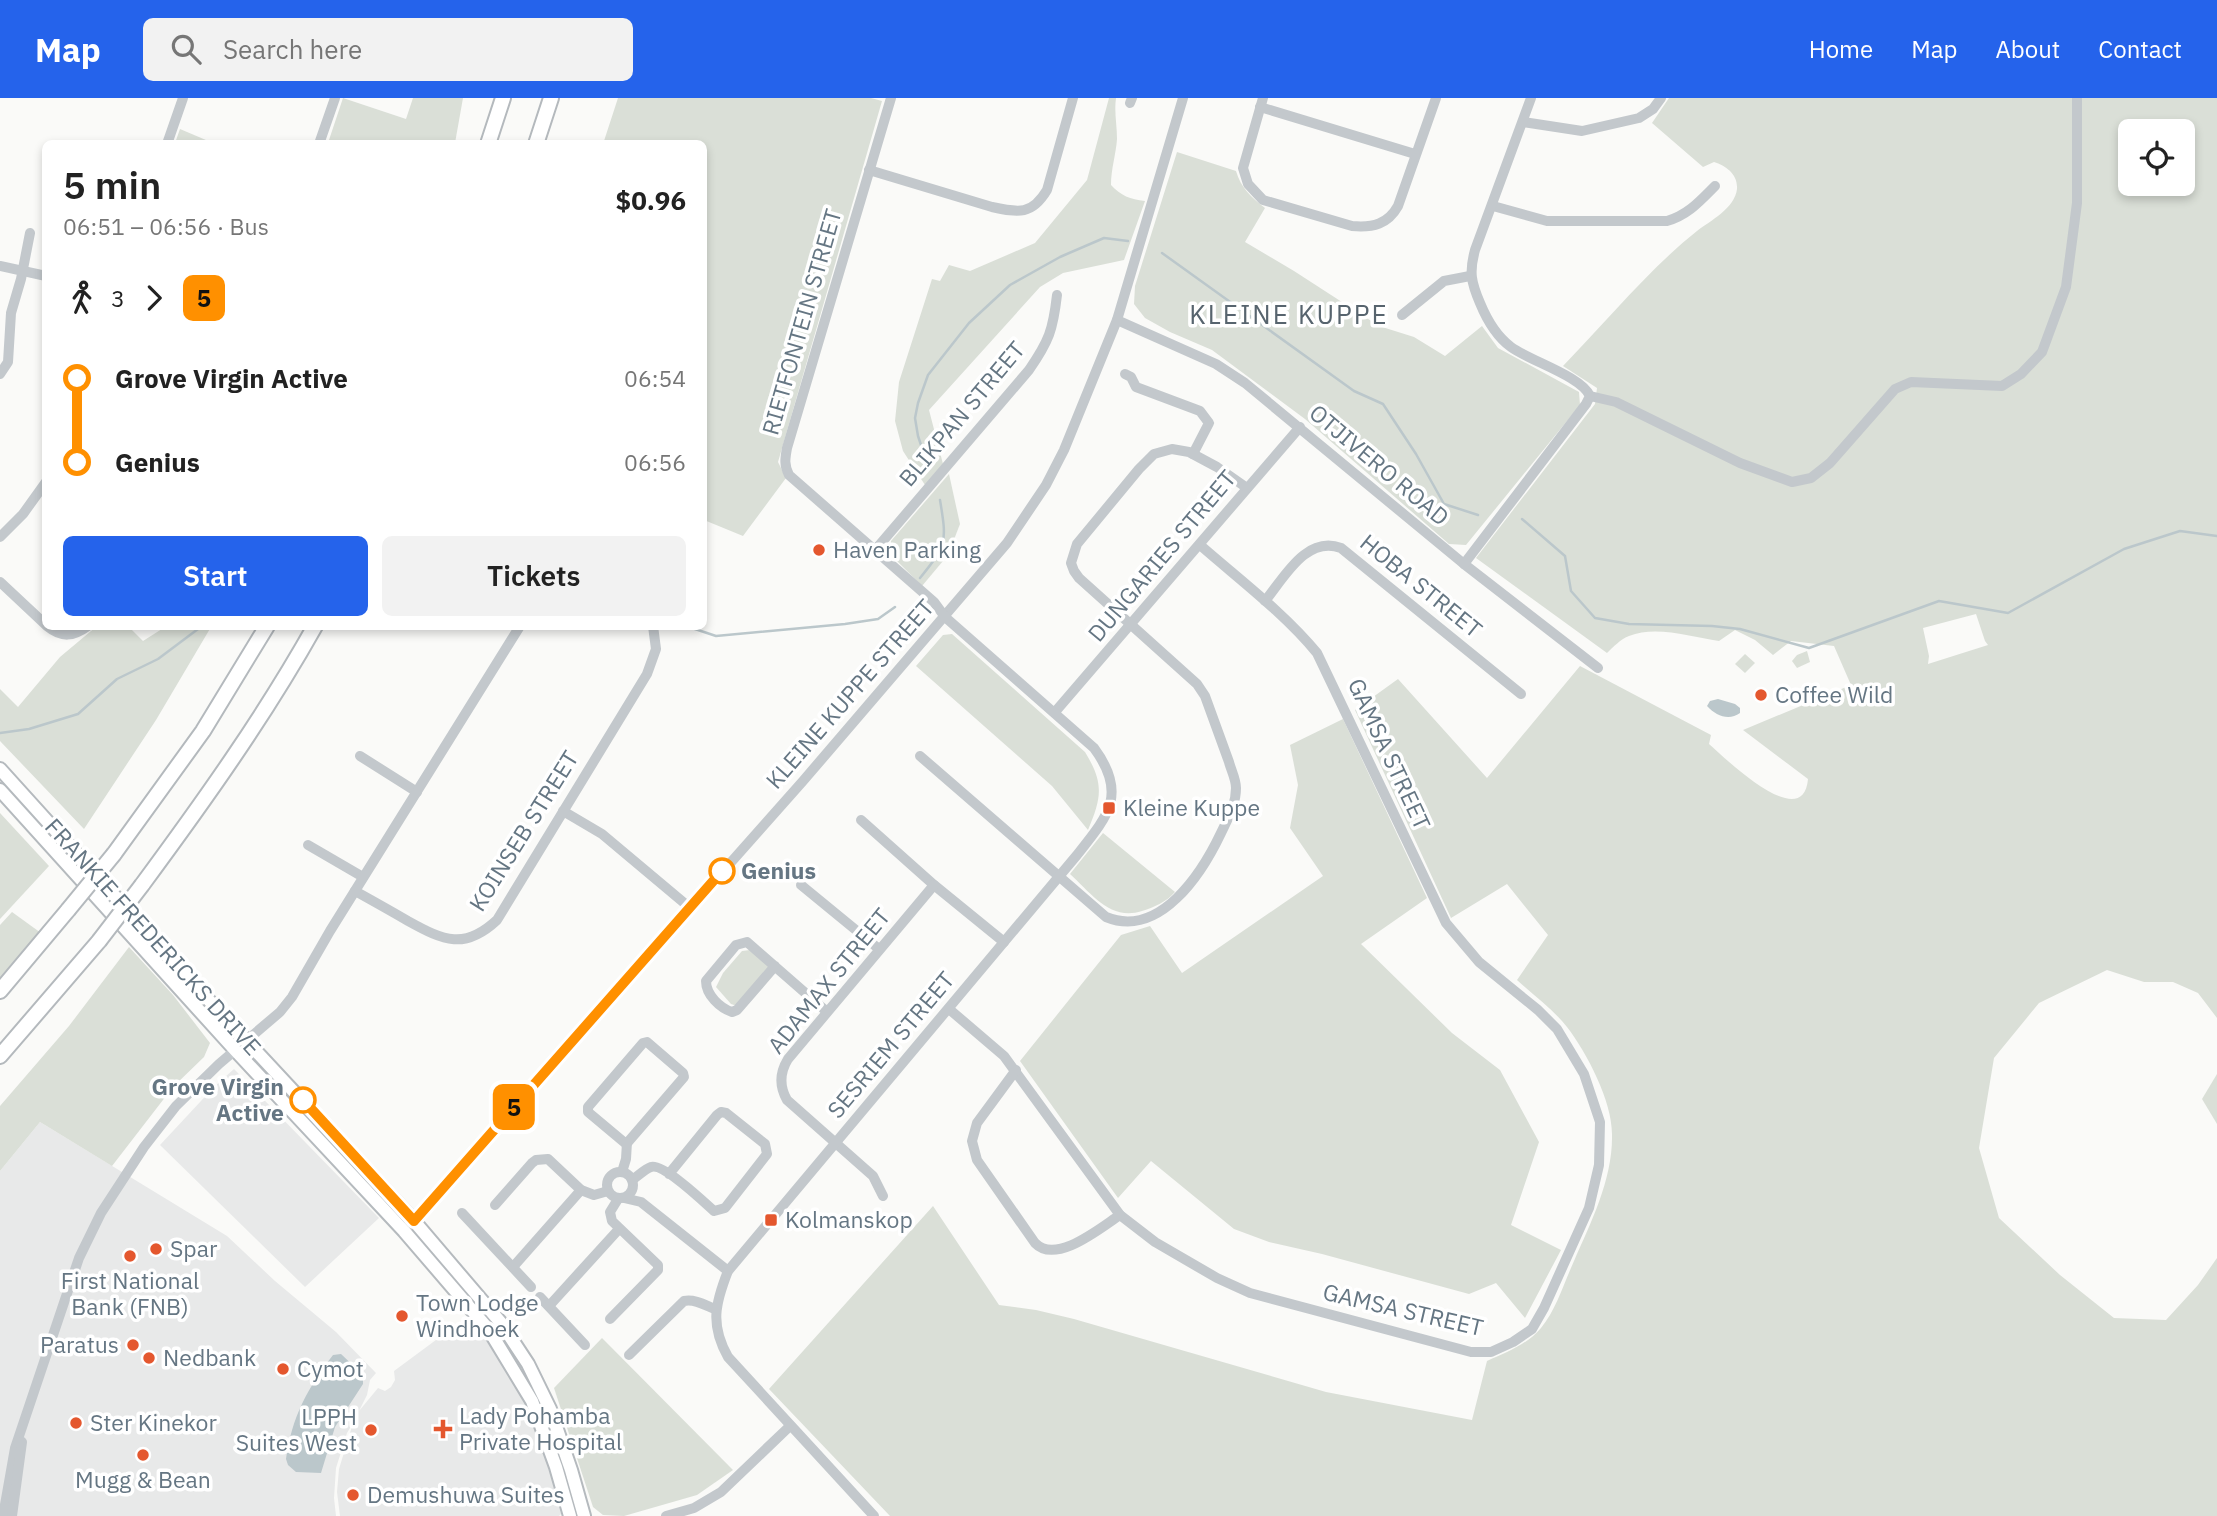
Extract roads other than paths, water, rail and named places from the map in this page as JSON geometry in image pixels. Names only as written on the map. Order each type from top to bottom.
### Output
[{"type":"highway","points":[[490,137],[501,98]]},
{"type":"highway","points":[[537,140],[551,98]]},
{"type":"highway","points":[[0,991],[114,854],[203,731],[265,630]]},
{"type":"highway","points":[[0,1056],[99,941],[142,885],[247,740],[313,630]]},
{"type":"main road","name":"FRANKIE FREDERICKS DRIVE","points":[[0,769],[414,1221],[501,1323],[528,1364],[550,1409],[584,1516]]},
{"type":"main road","name":"FRANKIE FREDERICKS DRIVE","points":[[0,790],[235,1050],[404,1231],[472,1309],[513,1367],[532,1401],[570,1516]]},
{"type":"street","points":[[168,140],[183,98]]},
{"type":"street","points":[[320,140],[335,98]]},
{"type":"street","name":"RIETFONTEIN STREET","points":[[891,98],[784,462],[789,475],[934,602],[945,617]]},
{"type":"street","points":[[869,170],[992,207],[1009,211],[1028,210],[1040,203],[1047,190],[1073,98]]},
{"type":"street","name":"KLEINE KUPPE STREET","points":[[404,1231],[803,781],[1007,543],[1046,485],[1069,438],[1117,320],[1183,98]]},
{"type":"street","points":[[1415,154],[1261,103],[1244,168],[1248,184],[1263,200],[1352,226],[1380,224],[1393,214],[1398,206],[1436,98]]},
{"type":"street","points":[[1531,98],[1475,250],[1470,276],[1484,314],[1499,337],[1512,348],[1581,385],[1590,396],[1616,402],[1740,463],[1792,482],[1811,478],[1830,464],[1895,389],[1911,382],[2002,386],[2021,374],[2042,352],[2066,287],[2077,203],[2077,98]]},
{"type":"street","points":[[1524,122],[1582,131],[1639,118],[1661,98]]},
{"type":"street","points":[[1493,206],[1547,221],[1667,221],[1680,218],[1689,212],[1715,186]]},
{"type":"street","points":[[0,374],[8,362],[11,313],[30,233]]},
{"type":"street","points":[[0,266],[42,275]]},
{"type":"street","points":[[1402,315],[1444,281],[1470,276]]},
{"type":"street","name":"BLIKPAN STREET","points":[[876,550],[1029,370],[1047,344],[1054,324],[1057,295]]},
{"type":"street","name":"OTJIVERO ROAD","points":[[1117,320],[1220,366],[1261,394],[1464,564],[1598,668]]},
{"type":"street","points":[[1125,374],[1131,377],[1136,387],[1200,411],[1209,424],[1194,454]]},
{"type":"street","points":[[1464,564],[1590,396]]},
{"type":"street","name":"DUNGARIES STREET","points":[[1055,712],[1300,427]]},
{"type":"street","points":[[920,756],[1106,917],[1122,922],[1154,914],[1175,900],[1203,869],[1235,803],[1236,785],[1205,696],[1188,674],[1076,575],[1072,556],[1088,529],[1154,454],[1172,449],[1194,454],[1247,488]]},
{"type":"street","points":[[0,537],[42,487]]},
{"type":"street","name":"GAMSA STREET","points":[[948,1009],[1004,1056],[1016,1070],[1120,1215],[1155,1242],[1217,1278],[1250,1293],[1471,1352],[1491,1352],[1513,1342],[1532,1329],[1544,1308],[1589,1208],[1599,1165],[1600,1122],[1584,1074],[1557,1029],[1479,962],[1446,923],[1325,666],[1307,640],[1200,545]]},
{"type":"street","name":"HOBA STREET","points":[[1265,601],[1303,555],[1314,547],[1333,545],[1341,548],[1521,694]]},
{"type":"street","points":[[0,582],[42,622]]},
{"type":"street","name":"SESRIEM STREET","points":[[874,1516],[728,1357],[718,1335],[715,1309],[727,1271],[1060,876],[1102,823],[1110,808],[1112,792],[1106,764],[1094,748],[945,617]]},
{"type":"street","points":[[54,630],[69,636],[82,630]]},
{"type":"street","points":[[4,1516],[15,1448],[75,1270],[102,1213],[163,1121],[189,1092],[280,1012],[292,997],[363,877],[517,630]]},
{"type":"street","name":"KOINSEB STREET","points":[[355,891],[439,937],[451,940],[475,937],[485,931],[497,919],[647,674],[656,649],[654,630]]},
{"type":"street","points":[[360,756],[416,792]]},
{"type":"street","points":[[563,811],[602,834],[689,907]]},
{"type":"street","points":[[860,820],[1004,942]]},
{"type":"street","points":[[308,845],[363,877]]},
{"type":"street","points":[[801,885],[879,949]]},
{"type":"street","name":"ADAMAX STREET","points":[[883,1196],[873,1176],[787,1100],[781,1075],[788,1059],[826,1011],[934,885]]},
{"type":"street","points":[[775,966],[737,1010],[727,1011],[708,993],[706,981],[736,945],[747,942],[775,966],[826,1011]]},
{"type":"street","points":[[622,1172],[626,1159],[626,1142],[684,1077],[683,1073],[646,1042],[588,1107],[589,1112],[626,1142]]},
{"type":"street","points":[[1016,1070],[977,1124],[972,1141],[977,1160],[1035,1243],[1040,1249],[1049,1251],[1068,1247],[1120,1215]]},
{"type":"street","points":[[610,1319],[658,1270],[656,1261],[619,1229],[610,1216],[610,1212],[621,1199],[631,1193],[633,1182],[651,1167],[657,1166],[714,1211],[719,1211],[767,1154],[767,1148],[726,1113],[721,1112],[669,1174]]},
{"type":"street","points":[[495,1205],[532,1163],[542,1159],[548,1159],[581,1190],[594,1195],[608,1191]]},
{"type":"street","points":[[622,1172],[633,1182],[641,1202],[727,1271]]},
{"type":"street","points":[[622,1172],[610,1177],[607,1184],[611,1196],[641,1202]]},
{"type":"street","points":[[513,1268],[581,1190]]},
{"type":"street","points":[[462,1213],[531,1287]]},
{"type":"street","points":[[549,1306],[619,1229]]},
{"type":"street","points":[[540,1297],[585,1345]]},
{"type":"street","points":[[629,1355],[684,1301],[698,1302],[715,1309]]},
{"type":"street","points":[[12,1516],[26,1419]]},
{"type":"street","points":[[666,1516],[694,1512],[721,1492],[790,1426]]},
{"type":"waterway","points":[[927,463],[915,418],[918,403],[928,375],[969,323],[1010,285],[1060,257],[1104,238],[1128,241]]},
{"type":"waterway","points":[[1162,253],[1354,391],[1383,404],[1416,454],[1444,504],[1478,515]]},
{"type":"waterway","points":[[920,578],[943,542],[944,525],[940,500]]},
{"type":"waterway","points":[[1522,519],[1565,556],[1571,591],[1595,618],[1629,624],[1740,629],[1809,648],[1939,601],[2008,613],[2124,549],[2180,531],[2217,536]]},
{"type":"waterway","points":[[698,630],[716,636],[845,624],[878,619],[895,607]]},
{"type":"waterway","points":[[0,733],[29,729],[78,714],[117,679],[158,659],[197,630]]},
{"type":"place","name":"Haven Parking","points":[[819,550]]},
{"type":"place","name":"Coffee Wild","points":[[1761,695]]},
{"type":"place","name":"Kleine Kuppe","points":[[1109,808]]},
{"type":"place","name":"Genius","points":[[722,871]]},
{"type":"place","name":"Grove Virgin Active","points":[[303,1100]]},
{"type":"place","name":"Kolmanskop","points":[[771,1220]]},
{"type":"place","name":"Spar","points":[[156,1249]]},
{"type":"place","name":"First National Bank (FNB)","points":[[130,1256]]},
{"type":"place","name":"Town Lodge Windhoek","points":[[402,1316]]},
{"type":"place","name":"Paratus","points":[[133,1345]]},
{"type":"place","name":"Nedbank","points":[[149,1358]]},
{"type":"place","name":"Cymot","points":[[283,1369]]},
{"type":"place","name":"Ster Kinekor","points":[[76,1423]]},
{"type":"place","name":"Lady Pohamba Private Hospital","points":[[443,1429]]},
{"type":"place","name":"LPPH Suites West","points":[[371,1430]]},
{"type":"place","name":"Mugg & Bean","points":[[143,1455]]},
{"type":"place","name":"Demushuwa Suites","points":[[353,1495]]},
{"type":"district","name":"KLEINE KUPPE","points":[[1289,315]]}]
